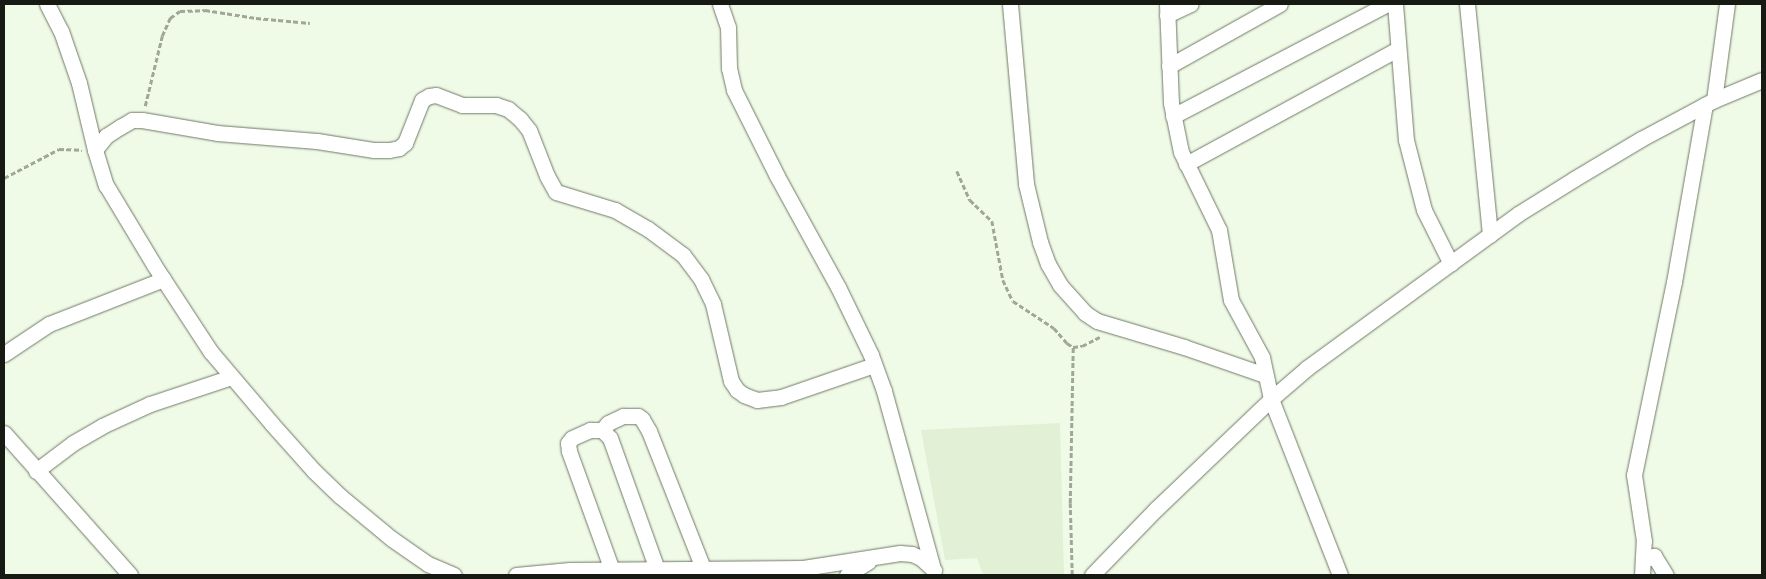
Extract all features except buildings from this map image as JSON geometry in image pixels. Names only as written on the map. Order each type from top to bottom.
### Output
[{"type":"street","points":[[47,4],[61,31],[78,82],[106,185],[211,352],[314,471],[347,502],[392,539],[428,564],[454,575]]},
{"type":"street","points":[[720,4],[728,26],[730,77],[741,107],[838,287],[874,364],[884,391],[937,572]]},
{"type":"street","points":[[1010,4],[1026,184],[1033,220],[1048,264],[1060,285],[1085,313],[1097,321],[1184,347],[1265,375]]},
{"type":"street","points":[[1191,4],[1167,9],[1173,116],[1186,164],[1219,230],[1231,300],[1262,357],[1271,399],[1340,575]]},
{"type":"street","points":[[1169,66],[1280,4]]},
{"type":"street","points":[[1173,116],[1387,4]]},
{"type":"street","points":[[1395,4],[1406,140],[1424,210],[1451,264]]},
{"type":"street","points":[[1467,4],[1490,235]]},
{"type":"street","points":[[1642,575],[1643,533],[1634,475],[1710,102],[1727,4]]},
{"type":"street","points":[[1186,164],[1398,49]]},
{"type":"street","points":[[1092,575],[1156,509],[1271,399],[1307,368],[1490,235],[1582,174],[1641,139],[1710,102],[1762,80]]},
{"type":"street","points":[[96,153],[106,136],[132,120],[142,120],[217,133],[317,140],[374,150],[389,150],[399,148],[405,143],[422,100],[429,96],[436,96],[462,105],[496,105],[508,109],[520,119],[528,130],[547,176],[556,192],[568,198],[600,204],[615,210],[648,229],[683,255],[701,279],[713,304],[731,381],[744,396],[757,400],[782,397],[874,364]]},
{"type":"street","points":[[4,354],[49,324],[164,279]]},
{"type":"street","points":[[36,471],[73,443],[102,426],[150,404],[231,376]]},
{"type":"street","points":[[612,570],[587,504],[568,443],[575,435],[602,430],[608,423],[623,416],[638,416],[642,419],[649,432],[703,568]]},
{"type":"street","points":[[602,430],[610,438],[657,569]]},
{"type":"street","points":[[4,433],[130,575]]},
{"type":"street","points":[[523,575],[570,570],[803,568],[900,553],[912,554],[921,558],[937,572]]},
{"type":"street","points":[[1643,560],[1654,556],[1666,575]]},
{"type":"street","points":[[847,575],[874,558]]},
{"type":"path","points":[[142,120],[162,36],[170,18],[174,14],[190,9],[310,23]]},
{"type":"path","points":[[4,178],[59,149],[83,150],[96,153]]},
{"type":"path","points":[[957,171],[970,200],[992,221],[1003,280],[1013,301],[1054,328],[1073,347],[1082,346],[1119,329]]},
{"type":"path","points":[[1072,575],[1070,504],[1073,347]]},
{"type":"shaded area","points":[[1060,423],[1064,575],[983,575],[977,558],[945,560],[921,430]]}]
